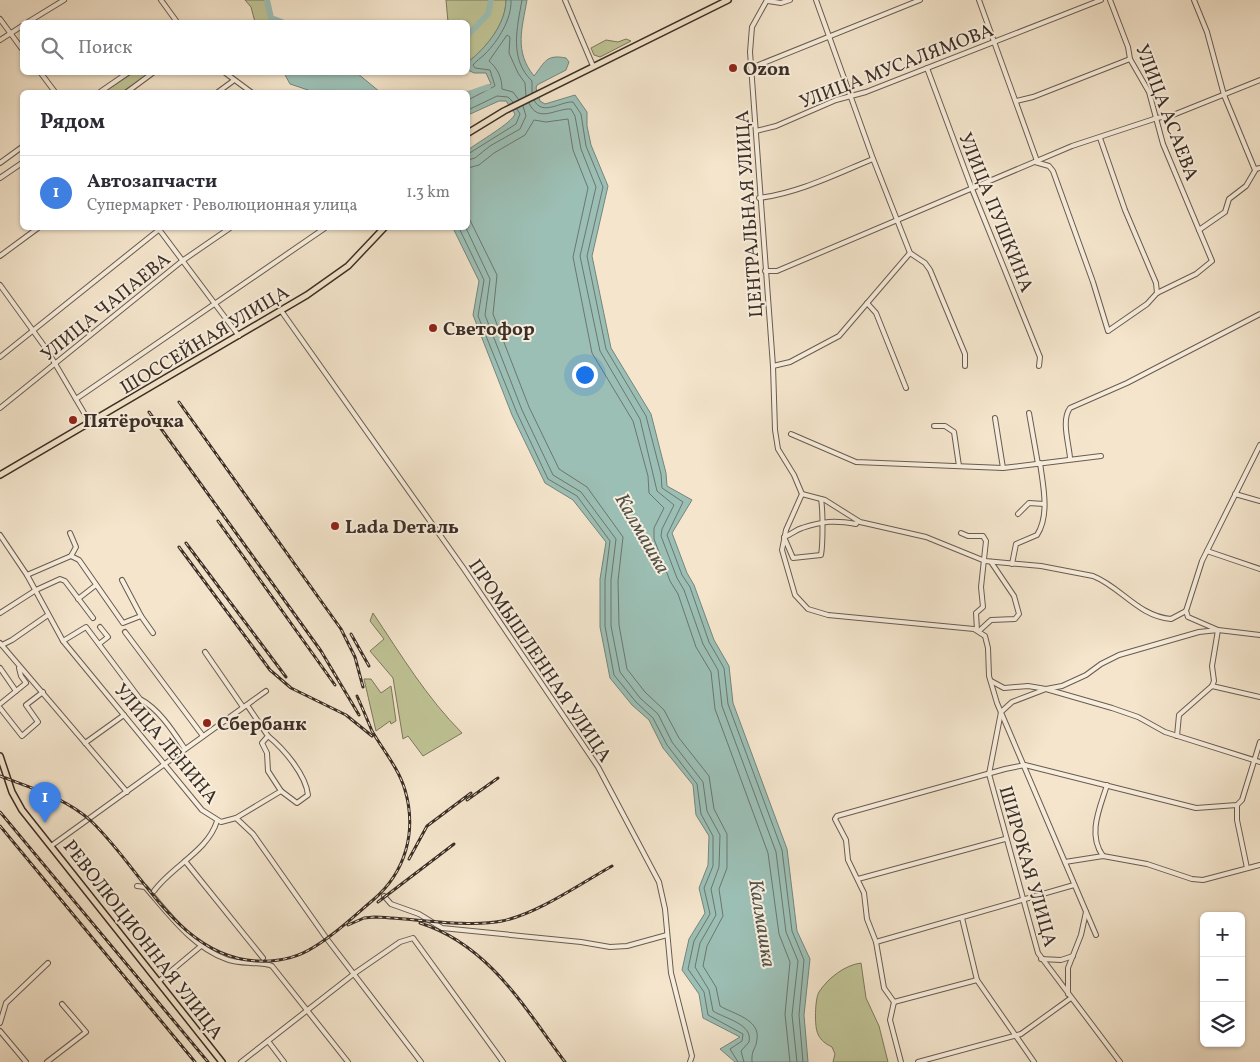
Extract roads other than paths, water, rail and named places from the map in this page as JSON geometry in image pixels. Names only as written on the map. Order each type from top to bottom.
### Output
[{"type":"main road","points":[[470,132],[504,111],[728,0]]},
{"type":"main road","name":"ШОССЕЙНАЯ УЛИЦА","points":[[0,475],[282,312],[348,266],[382,230]]},
{"type":"main road","name":"РЕВОЛЮЦИОННАЯ УЛИЦА","points":[[0,756],[16,801],[222,1062]]},
{"type":"street","points":[[31,20],[64,0]]},
{"type":"street","points":[[161,0],[176,20]]},
{"type":"street","points":[[565,0],[593,66]]},
{"type":"street","points":[[767,0],[781,3],[790,0]]},
{"type":"street","name":"ЦЕНТРАЛЬНАЯ УЛИЦА","points":[[767,0],[752,27],[751,68],[759,198],[773,366],[775,430],[778,449],[794,475],[802,494]]},
{"type":"street","points":[[816,0],[873,159],[910,253],[926,263],[930,270],[965,354],[965,366]]},
{"type":"street","points":[[751,68],[920,0]]},
{"type":"street","points":[[979,0],[1036,161]]},
{"type":"street","name":"УЛИЦА МУСАЛЯМОВА","points":[[756,131],[776,126],[836,100],[852,97],[1101,0]]},
{"type":"street","name":"УЛИЦА АСАЕВА","points":[[1110,0],[1128,47],[1130,59],[1149,92],[1163,144],[1212,261],[1196,274],[1157,293]]},
{"type":"street","points":[[1194,0],[1206,32],[1224,94],[1253,168],[1258,169],[1246,186],[1229,199],[1225,212],[1199,230]]},
{"type":"street","points":[[0,18],[20,46]]},
{"type":"street","points":[[0,40],[20,27]]},
{"type":"street","points":[[1016,101],[1033,97],[1130,59]]},
{"type":"street","name":"УЛИЦА ПУШКИНА","points":[[927,68],[972,188],[1040,356],[1040,366]]},
{"type":"street","points":[[42,75],[53,90]]},
{"type":"street","points":[[103,90],[125,75]]},
{"type":"street","points":[[130,90],[150,75]]},
{"type":"street","points":[[227,75],[248,90]]},
{"type":"street","points":[[765,271],[777,271],[1036,161],[1157,118],[1173,115],[1260,80]]},
{"type":"street","points":[[221,90],[233,81]]},
{"type":"street","points":[[1036,161],[1049,166],[1053,172],[1088,268],[1108,331],[1147,304],[1157,293],[1156,283],[1125,210],[1100,138]]},
{"type":"street","points":[[0,163],[20,148]]},
{"type":"street","points":[[759,198],[776,196],[804,188],[873,159]]},
{"type":"street","points":[[0,178],[20,164]]},
{"type":"street","points":[[0,256],[35,230]]},
{"type":"street","points":[[0,357],[157,230]]},
{"type":"street","points":[[160,230],[240,336]]},
{"type":"street","name":"УЛИЦА ЧАПАЕВА","points":[[0,408],[182,261],[227,230]]},
{"type":"street","name":"ШОССЕЙНАЯ УЛИЦА","points":[[76,399],[322,230]]},
{"type":"street","points":[[773,366],[790,362],[839,336],[910,253]]},
{"type":"street","points":[[0,285],[55,364],[90,424]]},
{"type":"street","points":[[867,303],[876,313],[906,388]]},
{"type":"street","name":"ПРОМЫШЛЕННАЯ УЛИЦА","points":[[282,312],[464,569],[598,767],[658,882],[665,909],[671,973],[692,1056],[690,1062]]},
{"type":"street","points":[[1070,458],[1066,414],[1075,405],[1127,383],[1260,314]]},
{"type":"street","points":[[1012,564],[1016,544],[1037,535],[1044,504],[1044,483],[1029,413]]},
{"type":"street","points":[[995,418],[1003,468]]},
{"type":"street","points":[[934,426],[945,426],[954,432],[959,466]]},
{"type":"street","points":[[791,434],[856,462],[1003,468],[1070,458],[1101,456]]},
{"type":"street","points":[[1218,630],[1188,617],[1186,611],[1207,551],[1260,445]]},
{"type":"street","points":[[1096,936],[1001,712],[990,681],[985,636],[977,630],[828,615],[808,609],[795,596],[791,585],[782,550],[784,537],[802,494],[821,498],[858,521],[926,537],[985,561],[1093,576],[1101,579],[1128,602],[1166,619],[1171,619],[1186,611]]},
{"type":"street","points":[[1235,494],[1260,501]]},
{"type":"street","points":[[784,537],[794,558],[821,555],[821,498]]},
{"type":"street","points":[[1018,514],[1029,503],[1044,504]]},
{"type":"street","points":[[784,537],[802,528],[837,520],[856,524],[858,521]]},
{"type":"street","points":[[28,576],[71,556],[76,546],[70,533]]},
{"type":"street","points":[[962,533],[968,536],[985,537],[985,561],[981,587],[983,607],[976,613],[977,630]]},
{"type":"street","name":"УЛИЦА ЛЕНИНА","points":[[0,534],[28,576],[63,641],[202,810],[217,821],[225,822],[236,818],[253,834],[327,939],[355,973],[421,1062]]},
{"type":"street","points":[[1207,551],[1260,569]]},
{"type":"street","points":[[71,556],[79,560],[123,623],[140,616]]},
{"type":"street","points":[[977,630],[992,620],[1015,619],[1019,614],[1014,596],[991,562]]},
{"type":"street","points":[[0,613],[36,590],[60,579],[65,580],[93,618]]},
{"type":"street","points":[[122,580],[140,616],[153,633]]},
{"type":"street","points":[[78,599],[96,585]]},
{"type":"street","points":[[48,614],[12,640],[1,642],[19,666],[127,792]]},
{"type":"street","points":[[63,641],[86,627],[140,699],[147,702],[166,722],[186,749]]},
{"type":"street","points":[[99,644],[108,637],[100,627]]},
{"type":"street","points":[[1177,736],[1179,715],[1212,686],[1214,681],[1212,666],[1218,630]]},
{"type":"street","points":[[1001,712],[1012,702],[1046,689],[1072,683],[1118,655],[1199,632],[1218,630],[1260,635]]},
{"type":"street","points":[[125,632],[203,736]]},
{"type":"street","points":[[205,652],[306,784],[308,795],[297,803],[280,791],[268,771],[266,754],[262,746],[262,743],[268,736]]},
{"type":"street","points":[[19,666],[21,676],[26,683],[0,706],[22,736],[38,722],[26,705],[43,692]]},
{"type":"street","points":[[0,668],[16,691]]},
{"type":"street","points":[[990,681],[1004,688],[1028,686],[1046,689],[1112,708],[1138,717],[1166,732],[1260,762]]},
{"type":"street","points":[[1212,686],[1260,696]]},
{"type":"street","points":[[51,846],[266,691]]},
{"type":"street","name":"ШИРОКАЯ УЛИЦА","points":[[1001,712],[989,774],[1005,839],[1041,959],[1120,1062]]},
{"type":"street","points":[[85,743],[124,715]]},
{"type":"street","points":[[901,1062],[890,1020],[894,1002],[884,988],[876,942],[867,919],[866,901],[858,879],[848,860],[846,840],[835,819],[837,816],[1025,765],[1196,808],[1237,805],[1242,800],[1260,742]]},
{"type":"street","points":[[1103,856],[1095,841],[1095,828],[1107,785]]},
{"type":"street","points":[[236,818],[280,791]]},
{"type":"street","points":[[1237,805],[1237,820],[1247,868]]},
{"type":"street","points":[[154,891],[161,881],[212,836],[217,821]]},
{"type":"street","points":[[858,879],[1005,839]]},
{"type":"street","points":[[1064,862],[1103,856],[1148,864],[1197,880],[1260,866]]},
{"type":"street","points":[[185,861],[264,958]]},
{"type":"street","points":[[876,942],[1074,885]]},
{"type":"street","points":[[137,886],[145,887],[183,931],[201,946],[228,960],[269,965],[308,1009],[348,1062]]},
{"type":"street","points":[[384,896],[392,904],[419,914],[442,928],[581,942],[610,947],[627,946],[667,935]]},
{"type":"street","points":[[918,1062],[1015,1034],[1021,1034],[1041,1021],[1070,996],[1068,968],[1086,912]]},
{"type":"street","points":[[962,918],[977,980],[1034,1062]]},
{"type":"street","points":[[241,1062],[355,973],[400,942],[413,938],[503,1062]]},
{"type":"street","points":[[158,982],[201,946]]},
{"type":"street","points":[[1041,959],[1061,960],[1073,956]]},
{"type":"street","points":[[0,1023],[6,1003],[48,963]]},
{"type":"street","points":[[894,1002],[977,980]]},
{"type":"street","points":[[47,1062],[86,1032],[62,1004]]},
{"type":"street","points":[[0,1031],[26,1062]]},
{"type":"street","points":[[268,1041],[284,1062]]},
{"type":"water","points":[[506,0],[527,0],[521,40],[524,58],[534,76],[550,58],[566,58],[569,62],[566,70],[537,85],[536,88],[540,101],[545,104],[575,95],[587,112],[587,126],[591,145],[608,186],[592,256],[611,348],[651,414],[666,473],[667,486],[692,500],[672,533],[714,640],[729,666],[733,703],[787,849],[797,931],[810,959],[804,1015],[808,1062],[735,1062],[720,1049],[740,1037],[703,1018],[699,994],[682,970],[689,939],[705,913],[699,888],[708,865],[709,836],[696,815],[693,785],[663,748],[649,720],[632,705],[610,678],[600,627],[600,579],[606,542],[573,500],[545,483],[512,415],[473,315],[479,281],[454,230],[470,230],[470,149],[513,118],[515,114],[506,101],[499,101],[470,114],[470,95],[491,84],[486,73],[470,71],[470,60],[482,50],[494,35],[503,18]]},
{"type":"water","points":[[285,75],[359,75],[378,90],[308,90],[290,84]]},
{"type":"waterway","points":[[267,0],[271,18],[276,20]]},
{"type":"waterway","name":"Калмашка","points":[[470,33],[488,14],[491,0]]},
{"type":"waterway","points":[[470,93],[488,87]]},
{"type":"railway","points":[[179,402],[341,629],[355,657],[363,687]]},
{"type":"railway","points":[[149,412],[321,651],[359,715]]},
{"type":"railway","points":[[218,521],[335,685]]},
{"type":"railway","points":[[186,543],[286,677]]},
{"type":"railway","points":[[179,547],[270,670],[291,688],[346,715],[372,736]]},
{"type":"railway","points":[[351,634],[369,666]]},
{"type":"railway","points":[[0,776],[36,789],[59,800],[71,806],[91,821],[110,841],[163,908],[183,928],[205,944],[229,956],[257,961],[287,959],[301,954],[322,942],[373,900],[394,877],[406,850],[410,821],[405,790],[395,767],[372,731],[357,696]]},
{"type":"railway","points":[[467,800],[498,778]]},
{"type":"railway","points":[[409,859],[427,826],[471,793]]},
{"type":"railway","points":[[0,812],[208,1062]]},
{"type":"railway","points":[[0,826],[195,1062]]},
{"type":"railway","points":[[378,902],[454,844]]},
{"type":"railway","points":[[348,925],[364,918],[374,917],[456,923],[502,921],[544,905],[612,866]]},
{"type":"railway","points":[[420,923],[444,933],[466,946],[485,962],[503,980],[565,1062]]},
{"type":"place","name":"Ozon","points":[[733,68]]},
{"type":"place","name":"Светофор","points":[[433,328]]},
{"type":"place","name":"Пятёрочка","points":[[73,420]]},
{"type":"place","name":"Lada Dеталь","points":[[335,526]]},
{"type":"place","name":"Сбербанк","points":[[207,723]]},
{"type":"place","name":"Автозапчасти","points":[[45,823]]}]
